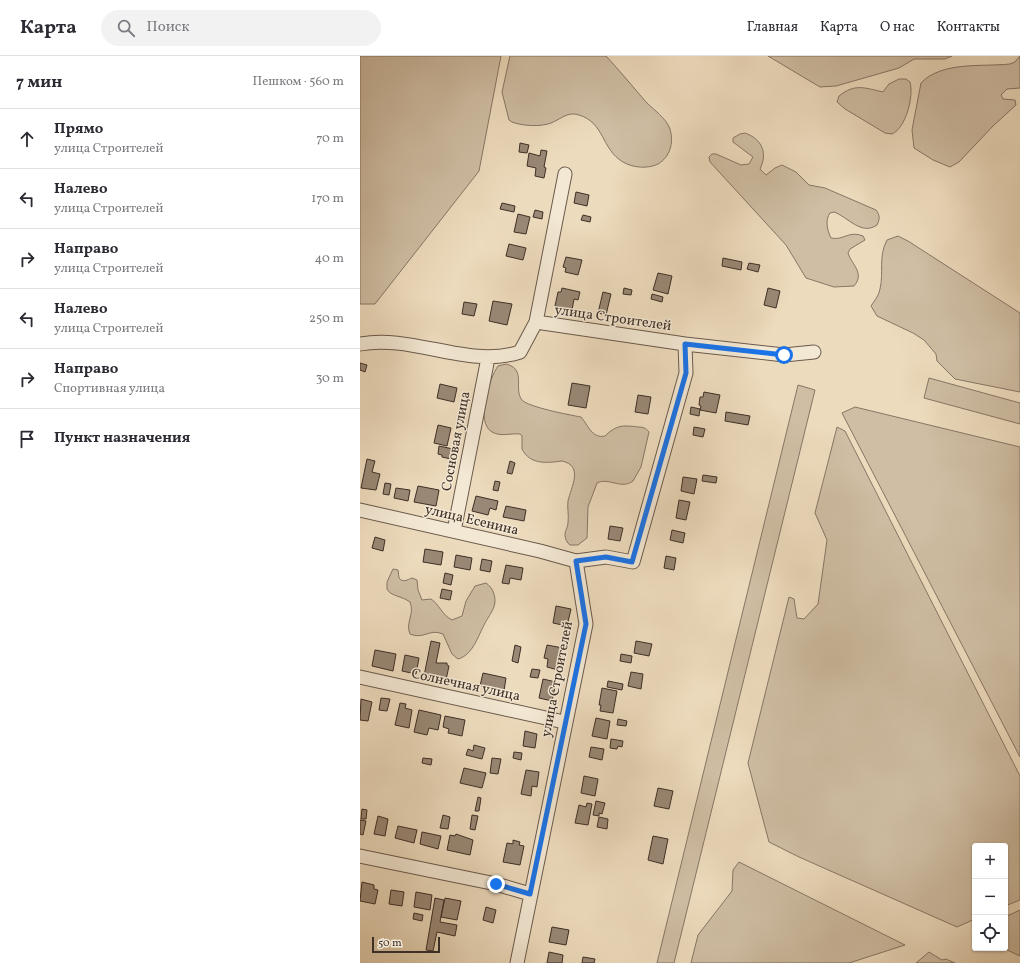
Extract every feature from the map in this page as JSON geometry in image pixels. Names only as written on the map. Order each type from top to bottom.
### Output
[{"type":"street","points":[[360,344],[383,342],[488,358],[508,356],[520,352],[536,322],[565,174]]},
{"type":"street","name":"улица Строителей","points":[[536,322],[685,344],[784,355],[814,352]]},
{"type":"street","name":"улица Строителей","points":[[517,963],[564,722],[586,624],[576,561],[606,557],[632,562],[686,373],[685,344]]},
{"type":"street","name":"Сосновая улица","points":[[454,531],[488,358]]},
{"type":"street","name":"улица Есенина","points":[[360,510],[540,551],[576,561]]},
{"type":"street","name":"Солнечная улица","points":[[360,677],[564,722]]},
{"type":"street","points":[[360,856],[496,884],[530,894]]},
{"type":"shaded area","points":[[360,56],[501,56],[479,171],[375,304],[360,304]]},
{"type":"shaded area","points":[[510,56],[606,56],[668,125],[672,139],[666,158],[658,164],[650,167],[631,166],[616,157],[594,124],[575,114],[565,116],[551,123],[542,125],[526,125],[512,122],[509,120],[502,92]]},
{"type":"shaded area","points":[[768,56],[952,56],[945,59],[914,59],[899,68],[836,86],[820,87]]},
{"type":"shaded area","points":[[1020,56],[1020,88],[1007,89],[1001,95],[1003,99],[1015,100],[1016,105],[993,126],[959,162],[950,167],[933,160],[914,148],[912,130],[921,83],[940,71],[951,68],[1010,64],[1015,62]]},
{"type":"shaded area","points":[[899,79],[906,79],[910,82],[910,103],[905,119],[897,131],[892,134],[885,133],[845,109],[837,102],[839,96],[850,89],[871,89],[883,92],[889,84]]},
{"type":"shaded area","points":[[745,133],[756,139],[762,147],[763,157],[760,169],[766,175],[782,165],[796,172],[809,185],[825,188],[876,210],[879,215],[878,223],[871,228],[860,227],[834,212],[830,213],[827,219],[831,238],[835,239],[858,234],[863,236],[865,240],[850,249],[848,253],[858,273],[857,281],[854,286],[834,287],[806,278],[786,245],[710,162],[709,157],[712,154],[716,154],[741,165],[749,164],[753,157],[733,142],[733,138]]},
{"type":"shaded area","points":[[898,236],[1020,313],[1020,392],[955,379],[937,361],[936,354],[924,340],[913,333],[877,316],[871,306],[878,296],[881,283],[884,246],[887,240]]},
{"type":"shaded area","points":[[506,364],[516,370],[518,375],[520,396],[526,403],[581,417],[591,431],[601,436],[605,436],[616,428],[624,426],[643,428],[649,432],[641,467],[633,481],[624,484],[606,481],[597,483],[588,507],[587,538],[578,545],[570,545],[566,541],[565,536],[568,526],[568,501],[574,478],[573,467],[562,461],[539,462],[534,460],[525,454],[522,449],[522,436],[520,434],[502,435],[492,432],[487,427],[484,419],[484,410],[485,400],[491,380],[498,366]]},
{"type":"shaded area","points":[[929,378],[1020,403],[1020,424],[924,398]]},
{"type":"shaded area","points":[[798,385],[815,390],[674,963],[657,963]]},
{"type":"shaded area","points":[[855,407],[1020,447],[1020,757],[842,413]]},
{"type":"shaded area","points":[[837,427],[845,431],[1020,776],[1020,900],[1008,905],[1008,843],[972,843],[972,920],[957,927],[799,857],[769,842],[748,763],[789,597],[794,599],[797,618],[804,619],[818,604],[827,540],[815,513]]},
{"type":"shaded area","points":[[393,569],[398,570],[399,578],[402,580],[405,581],[412,578],[417,580],[418,590],[422,600],[431,599],[452,620],[462,616],[466,601],[475,586],[486,583],[490,587],[493,591],[495,601],[494,607],[468,654],[458,659],[452,654],[443,634],[434,632],[419,636],[410,634],[410,602],[391,593],[387,589],[387,582]]},
{"type":"shaded area","points":[[739,862],[905,945],[849,963],[691,963],[698,935],[732,891],[733,870]]},
{"type":"shaded area","points":[[1020,910],[1020,956],[1008,950],[1008,916]]},
{"type":"shaded area","points":[[929,952],[942,960],[946,959],[955,963],[916,963]]},
{"type":"building","points":[[520,143],[529,145],[527,153],[519,152]]},
{"type":"building","points":[[541,150],[547,151],[544,167],[546,168],[544,178],[535,176],[536,168],[527,166],[529,153],[540,156]]},
{"type":"building","points":[[576,192],[589,195],[587,206],[574,203]]},
{"type":"building","points":[[502,203],[515,206],[514,212],[500,209]]},
{"type":"building","points":[[535,210],[543,212],[542,219],[533,217]]},
{"type":"building","points":[[518,214],[530,217],[526,234],[514,232]]},
{"type":"building","points":[[583,215],[591,217],[590,222],[581,220]]},
{"type":"building","points":[[509,244],[526,248],[523,260],[506,256]]},
{"type":"building","points":[[566,257],[582,260],[578,275],[565,272],[566,268],[563,267]]},
{"type":"building","points":[[723,258],[742,262],[741,270],[722,266]]},
{"type":"building","points":[[749,263],[760,265],[758,272],[747,269]]},
{"type":"building","points":[[658,273],[672,276],[668,294],[653,290]]},
{"type":"building","points":[[562,288],[580,292],[578,300],[574,299],[572,310],[555,306],[558,292],[561,292]]},
{"type":"building","points":[[624,288],[632,290],[631,295],[623,294]]},
{"type":"building","points":[[768,288],[780,291],[776,308],[764,305]]},
{"type":"building","points":[[603,292],[611,294],[606,315],[598,313]]},
{"type":"building","points":[[652,294],[663,297],[662,302],[651,299]]},
{"type":"building","points":[[493,301],[512,304],[507,325],[489,321]]},
{"type":"building","points":[[464,302],[477,304],[474,316],[462,314]]},
{"type":"building","points":[[360,363],[367,365],[365,372],[360,370]]},
{"type":"building","points":[[572,383],[590,386],[586,408],[568,405]]},
{"type":"building","points":[[440,384],[457,388],[454,402],[437,398]]},
{"type":"building","points":[[704,392],[720,395],[716,413],[700,410],[700,397],[703,397]]},
{"type":"building","points":[[638,395],[651,397],[648,414],[635,412]]},
{"type":"building","points":[[691,407],[700,409],[699,416],[690,414]]},
{"type":"building","points":[[726,412],[750,416],[748,425],[725,421]]},
{"type":"building","points":[[438,425],[451,428],[447,446],[434,443]]},
{"type":"building","points":[[694,427],[705,429],[703,437],[693,435]]},
{"type":"building","points":[[439,446],[453,449],[451,459],[442,457],[442,455],[438,454]]},
{"type":"building","points":[[367,459],[375,461],[372,472],[380,474],[376,490],[361,488]]},
{"type":"building","points":[[510,461],[515,463],[512,474],[507,473]]},
{"type":"building","points":[[703,475],[717,477],[716,483],[702,481]]},
{"type":"building","points":[[683,477],[697,479],[694,494],[681,491]]},
{"type":"building","points":[[495,481],[500,482],[498,491],[493,490]]},
{"type":"building","points":[[385,483],[391,484],[389,495],[383,494]]},
{"type":"building","points":[[418,486],[439,490],[436,506],[414,502]]},
{"type":"building","points":[[396,488],[410,490],[408,501],[394,498]]},
{"type":"building","points":[[476,496],[498,501],[496,510],[490,508],[488,515],[472,511]]},
{"type":"building","points":[[679,500],[690,502],[686,520],[676,518]]},
{"type":"building","points":[[506,506],[526,510],[524,521],[503,517]]},
{"type":"building","points":[[610,526],[623,528],[620,541],[608,539]]},
{"type":"building","points":[[672,530],[685,533],[683,543],[670,540]]},
{"type":"building","points":[[375,537],[385,540],[383,551],[372,548]]},
{"type":"building","points":[[425,549],[443,552],[441,565],[423,562]]},
{"type":"building","points":[[456,555],[472,558],[470,570],[454,567]]},
{"type":"building","points":[[666,556],[676,558],[674,570],[664,568]]},
{"type":"building","points":[[482,559],[492,561],[490,572],[480,570]]},
{"type":"building","points":[[506,565],[523,568],[521,580],[510,578],[509,584],[502,583]]},
{"type":"building","points":[[445,573],[453,575],[451,585],[443,583]]},
{"type":"building","points":[[442,589],[452,591],[450,600],[440,598]]},
{"type":"building","points":[[556,606],[571,609],[567,626],[553,623]]},
{"type":"building","points":[[431,641],[440,643],[436,663],[447,663],[449,666],[446,680],[424,676]]},
{"type":"building","points":[[636,641],[652,644],[649,656],[634,653]]},
{"type":"building","points":[[515,645],[521,647],[518,663],[512,661]]},
{"type":"building","points":[[547,645],[563,648],[558,670],[547,667],[548,659],[544,658]]},
{"type":"building","points":[[375,650],[396,654],[393,671],[372,666]]},
{"type":"building","points":[[621,654],[632,656],[631,663],[620,661]]},
{"type":"building","points":[[405,655],[419,658],[416,674],[402,671]]},
{"type":"building","points":[[532,669],[540,670],[538,678],[530,677]]},
{"type":"building","points":[[631,672],[643,674],[641,689],[628,686]]},
{"type":"building","points":[[483,673],[506,678],[504,691],[480,686]]},
{"type":"building","points":[[543,679],[556,682],[552,701],[539,698]]},
{"type":"building","points":[[608,681],[623,684],[622,690],[607,687]]},
{"type":"building","points":[[602,688],[617,691],[613,713],[600,711],[601,705],[599,705]]},
{"type":"building","points":[[381,698],[390,699],[387,711],[379,710]]},
{"type":"building","points":[[361,699],[372,702],[368,721],[360,720]]},
{"type":"building","points":[[400,703],[406,704],[405,708],[412,710],[409,728],[395,725]]},
{"type":"building","points":[[419,710],[441,715],[438,730],[429,728],[427,735],[414,732]]},
{"type":"building","points":[[445,716],[465,720],[462,736],[448,733],[449,729],[443,727]]},
{"type":"building","points":[[596,718],[610,721],[607,739],[592,736]]},
{"type":"building","points":[[618,719],[627,721],[626,726],[617,725]]},
{"type":"building","points":[[525,731],[537,734],[535,748],[523,746]]},
{"type":"building","points":[[611,739],[623,741],[622,747],[618,746],[617,749],[610,748]]},
{"type":"building","points":[[474,745],[485,748],[482,759],[466,755],[468,749],[473,751]]},
{"type":"building","points":[[591,747],[604,749],[602,760],[589,757]]},
{"type":"building","points":[[514,752],[522,753],[521,760],[513,758]]},
{"type":"building","points":[[423,758],[432,759],[431,765],[422,763]]},
{"type":"building","points":[[492,758],[501,759],[498,774],[490,773]]},
{"type":"building","points":[[464,768],[486,773],[482,788],[460,783]]},
{"type":"building","points":[[526,770],[539,772],[537,787],[532,786],[531,796],[521,794]]},
{"type":"building","points":[[584,776],[598,779],[595,796],[581,793]]},
{"type":"building","points":[[658,788],[673,791],[669,809],[654,806]]},
{"type":"building","points":[[478,797],[481,798],[479,811],[475,811]]},
{"type":"building","points":[[596,801],[605,803],[602,814],[599,813],[599,816],[593,815]]},
{"type":"building","points":[[587,803],[592,804],[588,825],[575,823],[579,805],[586,807]]},
{"type":"building","points":[[362,809],[367,810],[366,819],[361,819]]},
{"type":"building","points":[[443,815],[450,817],[448,829],[440,828]]},
{"type":"building","points":[[472,815],[478,816],[475,830],[470,829]]},
{"type":"building","points":[[378,816],[388,819],[385,836],[374,834]]},
{"type":"building","points":[[599,817],[608,819],[607,829],[597,827]]},
{"type":"building","points":[[360,820],[366,821],[363,835],[360,834]]},
{"type":"building","points":[[398,826],[417,830],[414,843],[395,838]]},
{"type":"building","points":[[422,832],[441,836],[438,849],[420,844]]},
{"type":"building","points":[[456,834],[473,840],[470,855],[447,850],[450,835],[455,836]]},
{"type":"building","points":[[653,836],[668,839],[663,864],[648,860]]},
{"type":"building","points":[[513,840],[520,842],[519,845],[524,846],[520,865],[503,862],[507,843],[513,844]]},
{"type":"building","points":[[362,882],[374,885],[374,889],[378,890],[375,904],[360,901]]},
{"type":"building","points":[[391,890],[404,892],[402,906],[389,904]]},
{"type":"building","points":[[416,892],[432,895],[430,910],[414,907]]},
{"type":"building","points":[[435,898],[444,900],[440,922],[457,925],[455,936],[437,932],[433,951],[426,950]]},
{"type":"building","points":[[445,898],[461,901],[457,920],[441,917]]},
{"type":"building","points":[[486,907],[496,910],[493,923],[483,920]]},
{"type":"building","points":[[414,913],[423,915],[422,921],[413,919]]},
{"type":"building","points":[[552,927],[569,930],[566,945],[549,942]]},
{"type":"building","points":[[549,952],[563,955],[562,963],[547,963]]},
{"type":"building","points":[[583,957],[595,959],[594,963],[582,963]]},
{"type":"route","points":[[496,884],[530,894],[564,722],[586,624],[576,561],[606,557],[632,562],[686,373],[685,344],[784,355]]}]
